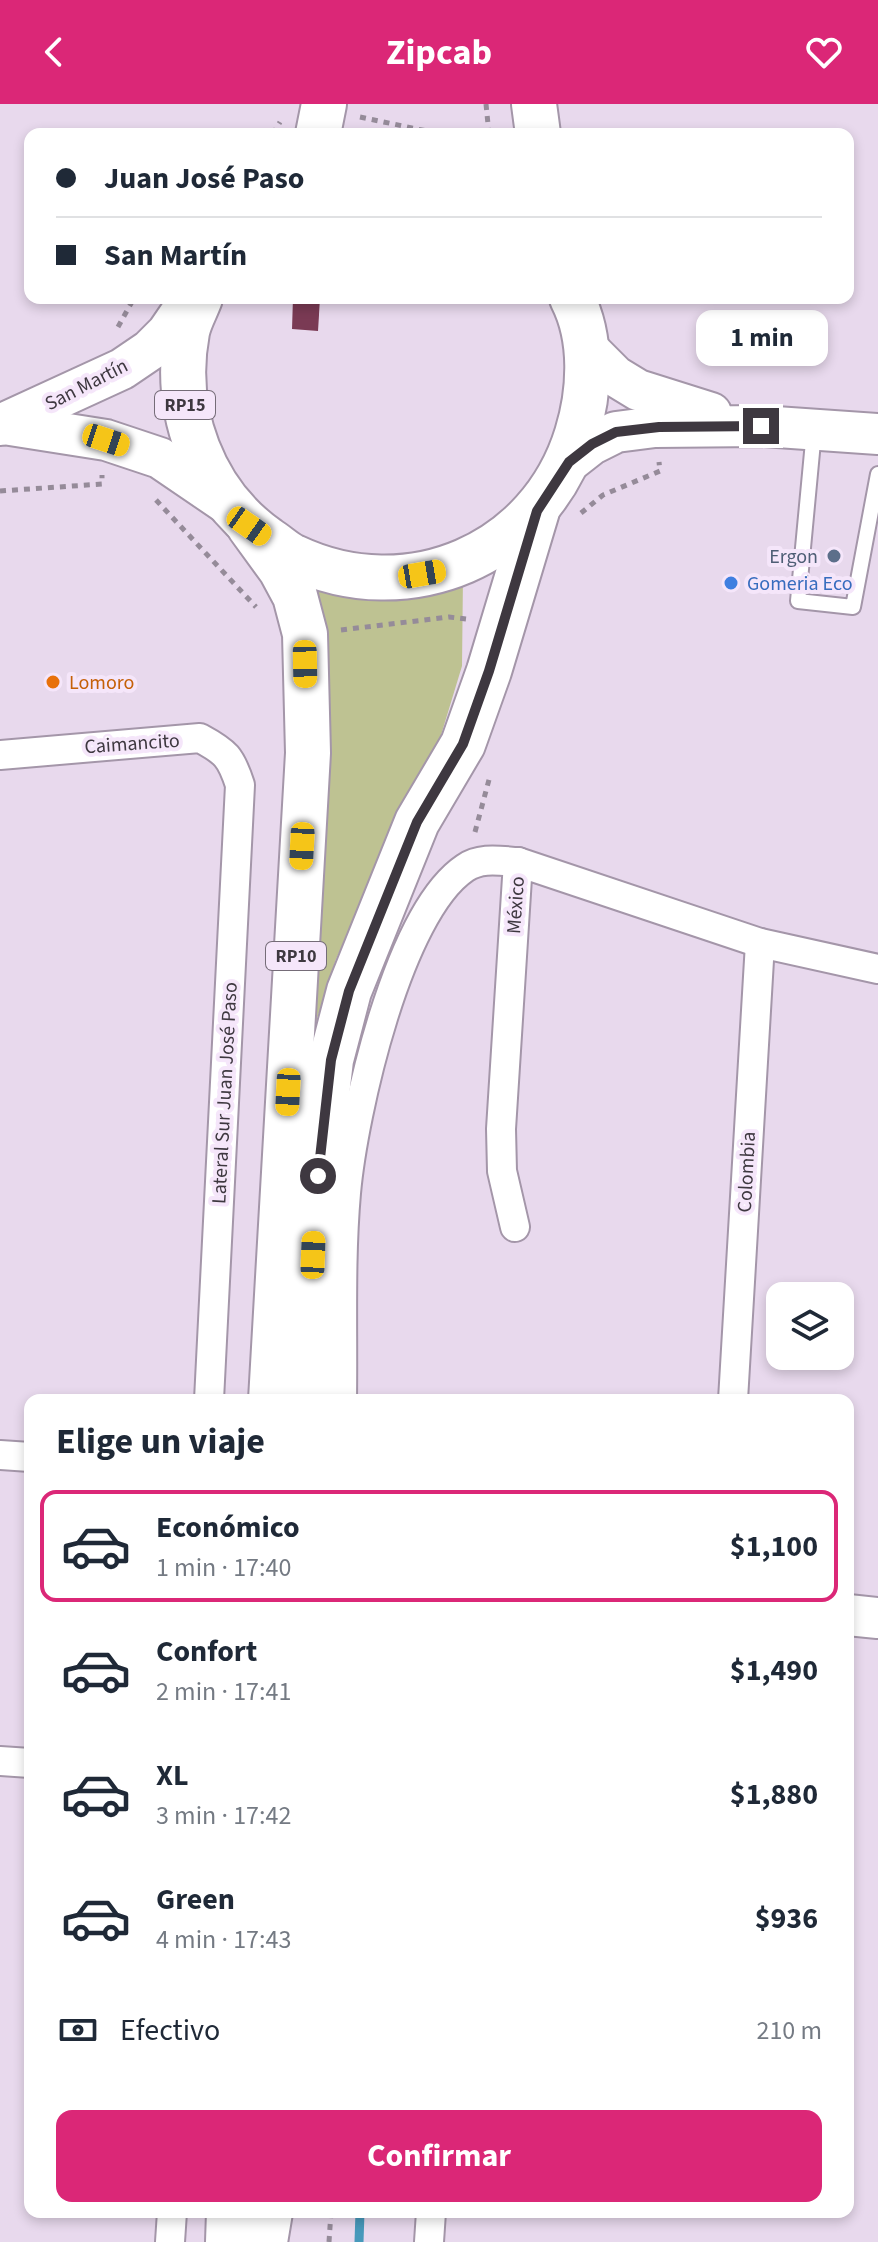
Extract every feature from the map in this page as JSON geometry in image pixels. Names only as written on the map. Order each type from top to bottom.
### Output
[{"type":"highway","points":[[534,104],[537,128]]},
{"type":"highway","name":"RP15","points":[[198,304],[187,331],[184,399],[199,455],[239,515]]},
{"type":"highway","name":"RP15","points":[[569,462],[586,407],[587,348],[574,304]]},
{"type":"highway","name":"San Martín","points":[[239,515],[293,557],[343,574],[396,579],[448,569],[497,546],[537,511],[569,462]]},
{"type":"highway","name":"RP10","points":[[307,1394],[315,1198],[331,1060],[349,991],[417,822],[463,744],[489,671],[537,511]]},
{"type":"highway","name":"RP10","points":[[239,515],[281,570],[305,634],[308,753],[271,1394]]},
{"type":"highway","points":[[228,2242],[229,2218]]},
{"type":"highway","points":[[264,2242],[266,2218]]},
{"type":"main road","name":"San Martín","points":[[2,424],[122,369],[150,350],[167,333],[187,304]]},
{"type":"main road","name":"San Martín","points":[[587,348],[615,376],[638,390],[666,401],[761,426]]},
{"type":"main road","name":"San Martín","points":[[2,424],[106,440],[160,458],[239,515]]},
{"type":"main road","name":"San Martín","points":[[569,462],[592,444],[616,432],[659,427],[761,426],[878,434]]},
{"type":"main road","points":[[854,1616],[878,1618]]},
{"type":"street","name":"Caimancito","points":[[0,755],[200,738],[220,748],[232,760],[240,785]]},
{"type":"street","name":"Lateral Sur Juan José Paso","points":[[209,1394],[240,785]]},
{"type":"street","points":[[342,1394],[346,1194],[363,1091],[401,963],[423,919],[452,879],[467,866],[486,859],[518,862]]},
{"type":"street","name":"México","points":[[515,1227],[502,1171],[501,1129],[518,862],[760,943],[878,969]]},
{"type":"street","name":"Colombia","points":[[733,1394],[760,943]]},
{"type":"street","points":[[0,1455],[24,1457]]},
{"type":"street","points":[[0,1761],[24,1763]]},
{"type":"street","points":[[170,2242],[172,2218]]},
{"type":"street","points":[[429,2242],[431,2218]]},
{"type":"lane","points":[[814,431],[798,601],[853,607],[878,474]]},
{"type":"path","points":[[486,104],[488,128]]},
{"type":"path","points":[[322,116],[401,128]]},
{"type":"path","points":[[580,514],[603,495],[660,471],[659,427]]},
{"type":"path","points":[[467,866],[492,765]]},
{"type":"path","points":[[329,2242],[331,2218]]},
{"type":"green space","points":[[463,576],[462,666],[438,745],[336,959],[309,1044],[312,588],[357,593]]},
{"type":"building","points":[[293,304],[320,304],[318,331],[292,329]]},
{"type":"waterway","points":[[359,2242],[360,2218]]},
{"type":"place","name":"Ergon","points":[[834,556]]},
{"type":"place","name":"Gomeria Eco","points":[[731,583]]},
{"type":"place","name":"Lomoro","points":[[53,682]]},
{"type":"route","points":[[318,1176],[331,1060],[349,991],[417,822],[463,744],[489,671],[537,511],[569,462],[592,444],[616,432],[659,427],[761,426]]}]
